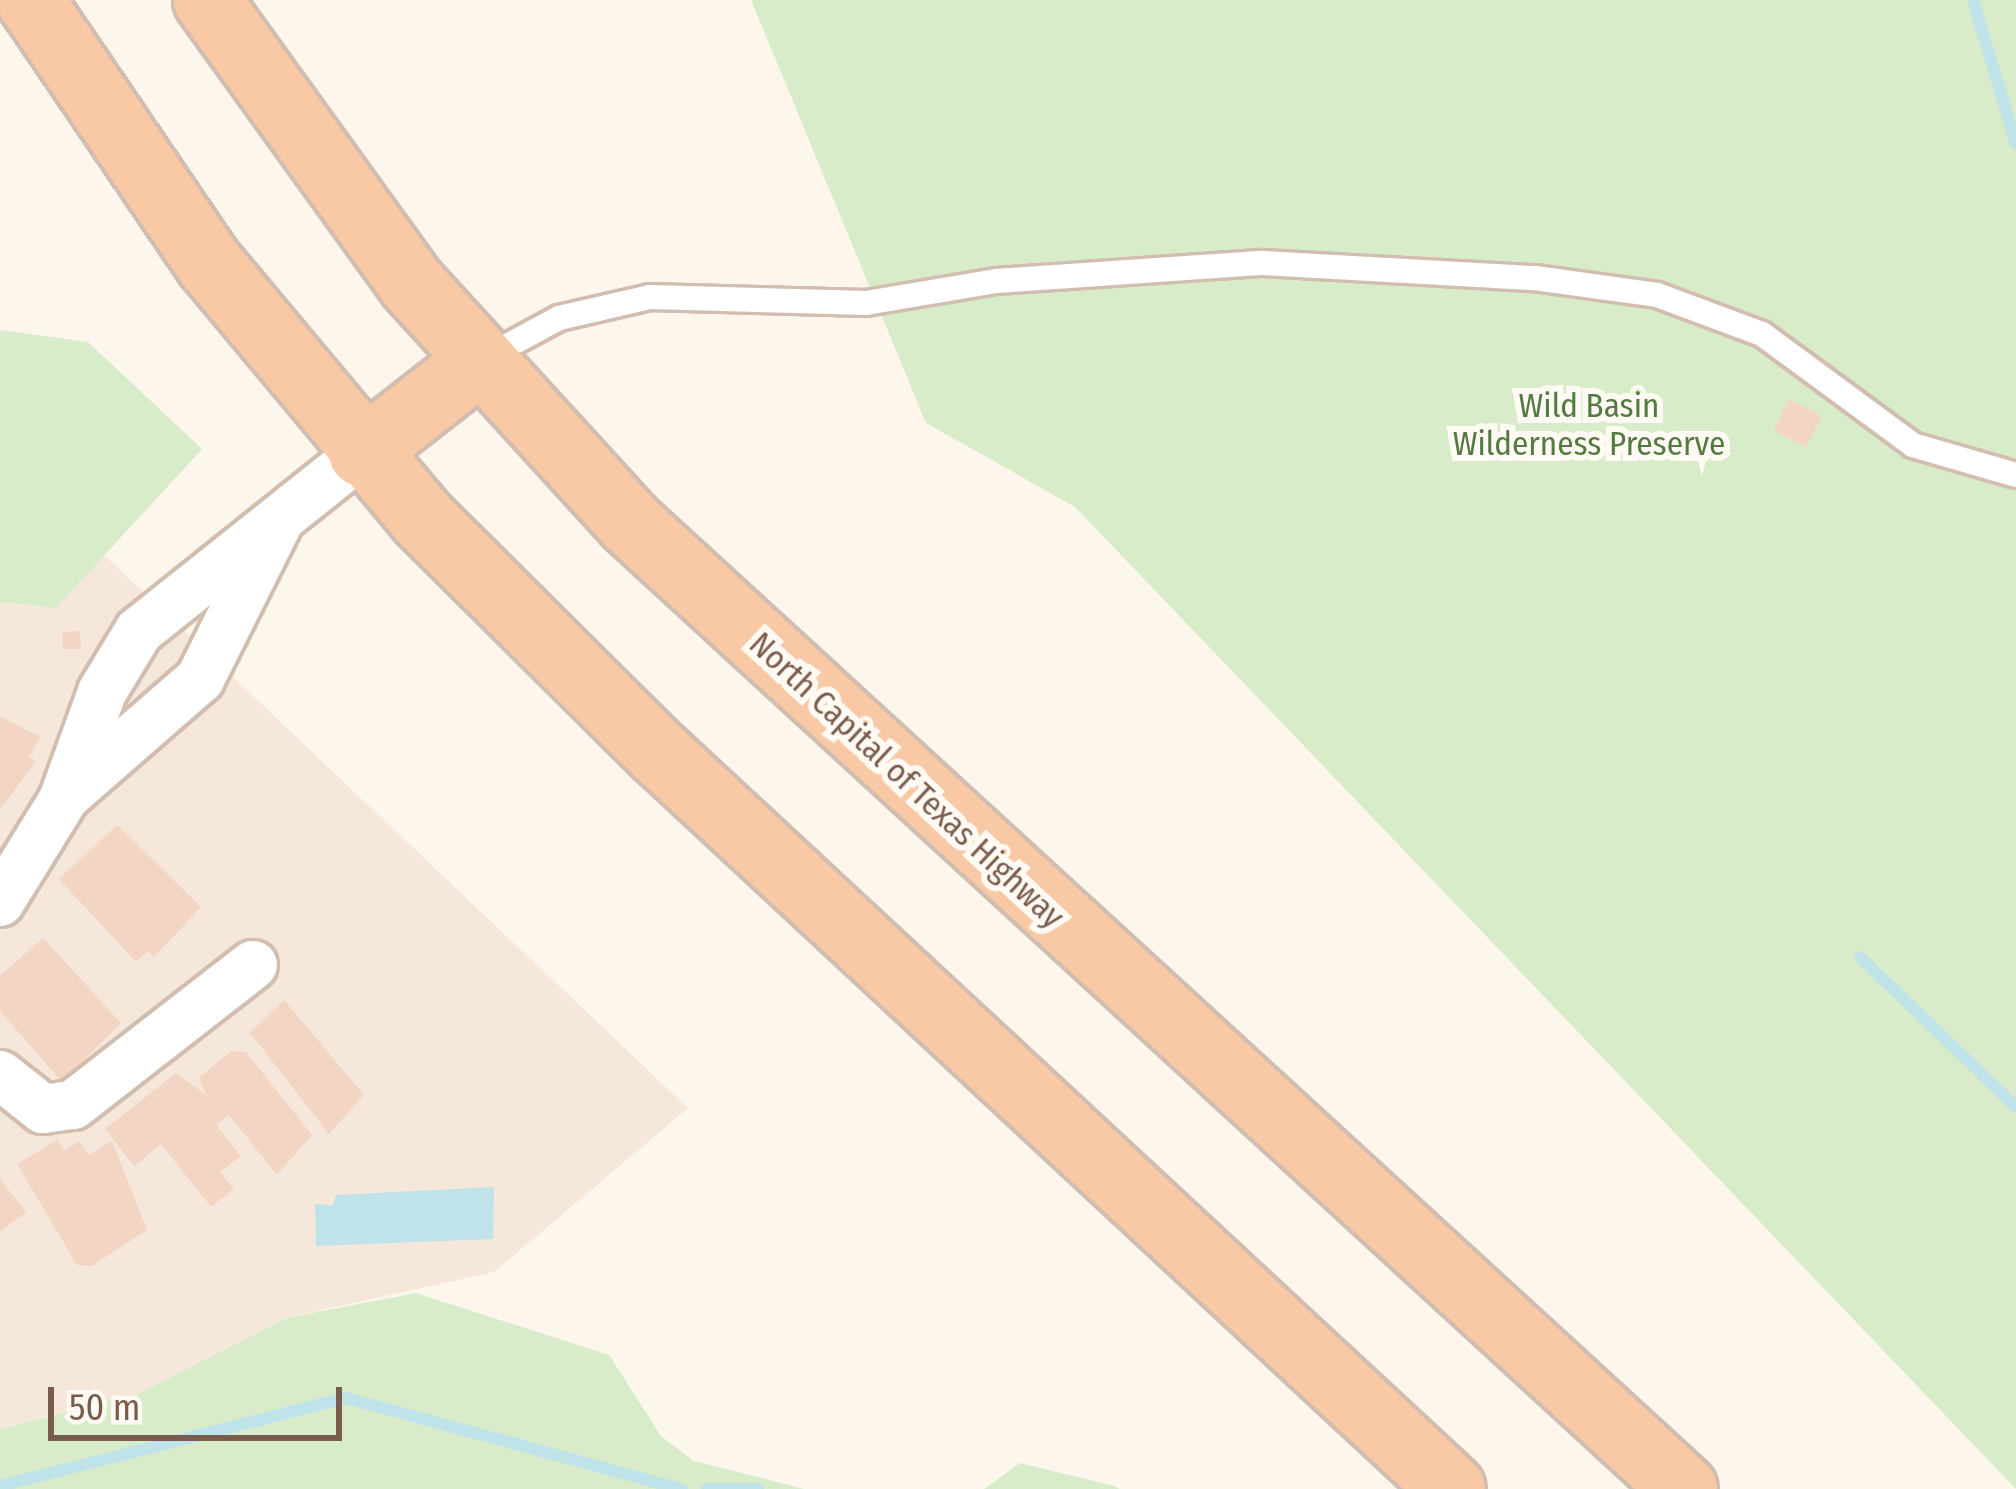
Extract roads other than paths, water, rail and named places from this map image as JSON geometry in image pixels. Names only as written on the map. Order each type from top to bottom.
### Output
[{"type":"highway","points":[[30,0],[208,262],[362,453],[658,752],[1452,1489]]},
{"type":"highway","name":"North Capital of Texas Highway","points":[[207,0],[318,163],[481,360],[794,680],[1684,1489]]},
{"type":"highway","points":[[362,453],[481,360]]},
{"type":"street","points":[[0,902],[63,800],[101,692],[139,631],[191,581],[280,521],[362,453]]},
{"type":"street","points":[[63,800],[200,679],[280,521]]},
{"type":"street","points":[[139,631],[200,679]]},
{"type":"street","points":[[0,1075],[43,1109],[73,1105],[253,965]]},
{"type":"lane","points":[[481,360],[559,319],[650,297],[866,303],[996,281],[1263,262],[1535,278],[1658,295],[1762,334],[1912,445],[2016,475]]},
{"type":"water","points":[[494,1187],[493,1239],[316,1246],[315,1204],[333,1205],[336,1195]]},
{"type":"waterway","points":[[1973,0],[2016,144]]},
{"type":"waterway","points":[[1860,957],[2016,1107]]},
{"type":"waterway","points":[[0,1486],[346,1398],[682,1489]]},
{"type":"waterway","points":[[707,1489],[758,1489]]},
{"type":"park label","name":"Wild Basin Wilderness Preserve","points":[[1589,426]]}]
